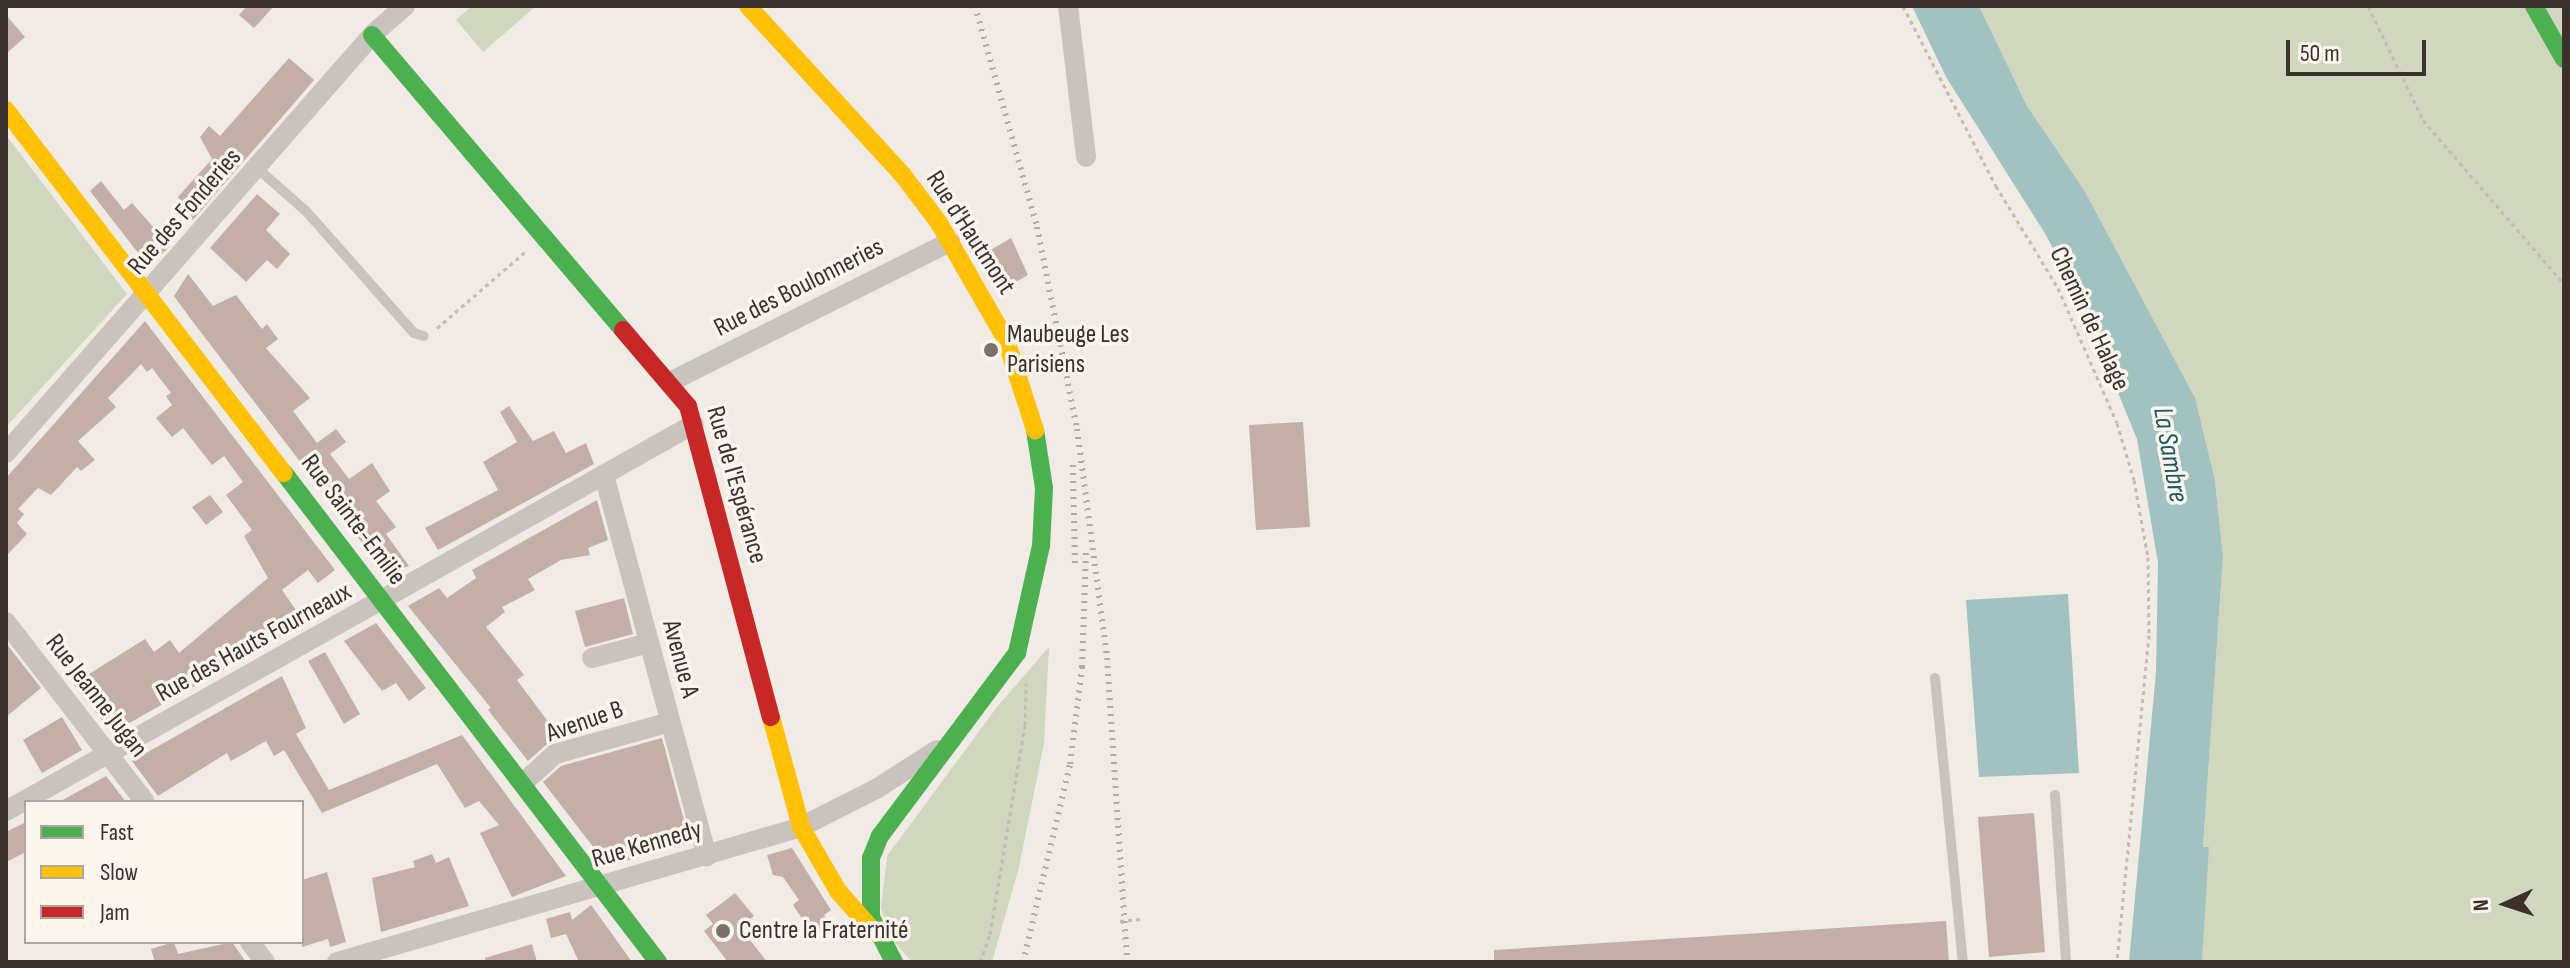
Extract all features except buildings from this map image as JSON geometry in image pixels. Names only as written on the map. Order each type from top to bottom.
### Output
[{"type":"street","name":"Rue des Fonderies","points":[[6,453],[150,293],[372,35],[405,6]]},
{"type":"street","name":"Rue d'Hautmont","points":[[748,6],[902,174],[950,242],[1006,340],[1039,444],[1042,533],[1017,653],[880,836],[871,858],[868,897],[878,936],[894,962]]},
{"type":"street","points":[[1068,6],[1086,157]]},
{"type":"street","points":[[2534,6],[2564,59]]},
{"type":"street","name":"Rue de l'Espérance","points":[[372,35],[672,381],[694,424],[801,827],[838,891],[878,936]]},
{"type":"street","name":"Rue Sainte-Emilie","points":[[6,110],[150,293],[658,962]]},
{"type":"street","name":"Rue des Boulonneries","points":[[672,381],[950,242]]},
{"type":"street","name":"Rue des Hauts Fourneaux","points":[[26,800],[694,424]]},
{"type":"street","name":"Avenue A","points":[[604,475],[707,856]]},
{"type":"street","name":"Rue Jeanne Jugan","points":[[6,622],[143,800]]},
{"type":"street","points":[[592,658],[649,643]]},
{"type":"street","name":"Avenue B","points":[[523,783],[555,754],[670,722]]},
{"type":"street","name":"Rue Kennedy","points":[[337,962],[801,827],[876,789],[955,739]]},
{"type":"street","name":"Rue des Hauts Fourneaux","points":[[6,811],[24,801]]},
{"type":"street","points":[[252,944],[265,962]]},
{"type":"lane","points":[[257,168],[306,211],[414,333],[424,336]]},
{"type":"lane","points":[[1935,678],[1963,962]]},
{"type":"lane","points":[[2055,795],[2066,962]]},
{"type":"path","name":"Chemin de Halage","points":[[1903,6],[1996,186],[2058,288],[2117,423],[2134,480],[2148,557],[2149,635],[2117,962]]},
{"type":"path","points":[[2368,6],[2423,120],[2564,284]]},
{"type":"path","points":[[424,336],[545,235]]},
{"type":"path","points":[[980,962],[990,934],[1025,725],[1026,674],[1017,653]]},
{"type":"path","points":[[1120,921],[1140,919]]},
{"type":"green space","points":[[472,6],[536,6],[483,52],[456,20]]},
{"type":"green space","points":[[1979,6],[2564,6],[2564,962],[2202,962],[2208,853],[2203,848],[2223,556],[2215,481],[2084,190],[2027,106]]},
{"type":"green space","points":[[6,135],[127,294],[6,427]]},
{"type":"green space","points":[[1049,647],[1044,743],[1019,867],[992,962],[912,962],[890,937],[881,908],[887,856],[997,707]]},
{"type":"water","name":"La Sambre","points":[[1912,6],[1979,6],[2027,106],[2084,190],[2195,398],[2215,481],[2223,556],[2203,847],[2209,847],[2202,962],[2129,962],[2156,672],[2158,563],[2137,439],[2083,307],[2046,235],[1946,77]]},
{"type":"water","points":[[2068,594],[2079,773],[1979,777],[1966,600]]},
{"type":"railway","points":[[975,6],[1037,227],[1077,429],[1107,658],[1127,962]]},
{"type":"railway","points":[[1073,465],[1075,565]]},
{"type":"railway","points":[[1023,962],[1070,764],[1082,667],[1086,550]]},
{"type":"traffic: fast","points":[[2534,6],[2564,59]]},
{"type":"traffic: fast","points":[[372,35],[623,330]]},
{"type":"traffic: fast","points":[[894,962],[871,917],[871,858],[880,836],[1017,653],[1041,546],[1044,488],[1035,430]]},
{"type":"traffic: fast","points":[[284,473],[658,962]]},
{"type":"traffic: slow","points":[[748,6],[902,174],[939,223],[1006,340],[1035,430]]},
{"type":"traffic: slow","points":[[6,110],[284,473]]},
{"type":"traffic: slow","points":[[771,717],[801,827],[838,891],[875,933]]},
{"type":"traffic: jam","points":[[623,330],[688,406],[771,717]]},
{"type":"place","name":"Maubeuge Les Parisiens","points":[[991,350]]},
{"type":"place","name":"Centre la Fraternité","points":[[723,931]]}]
